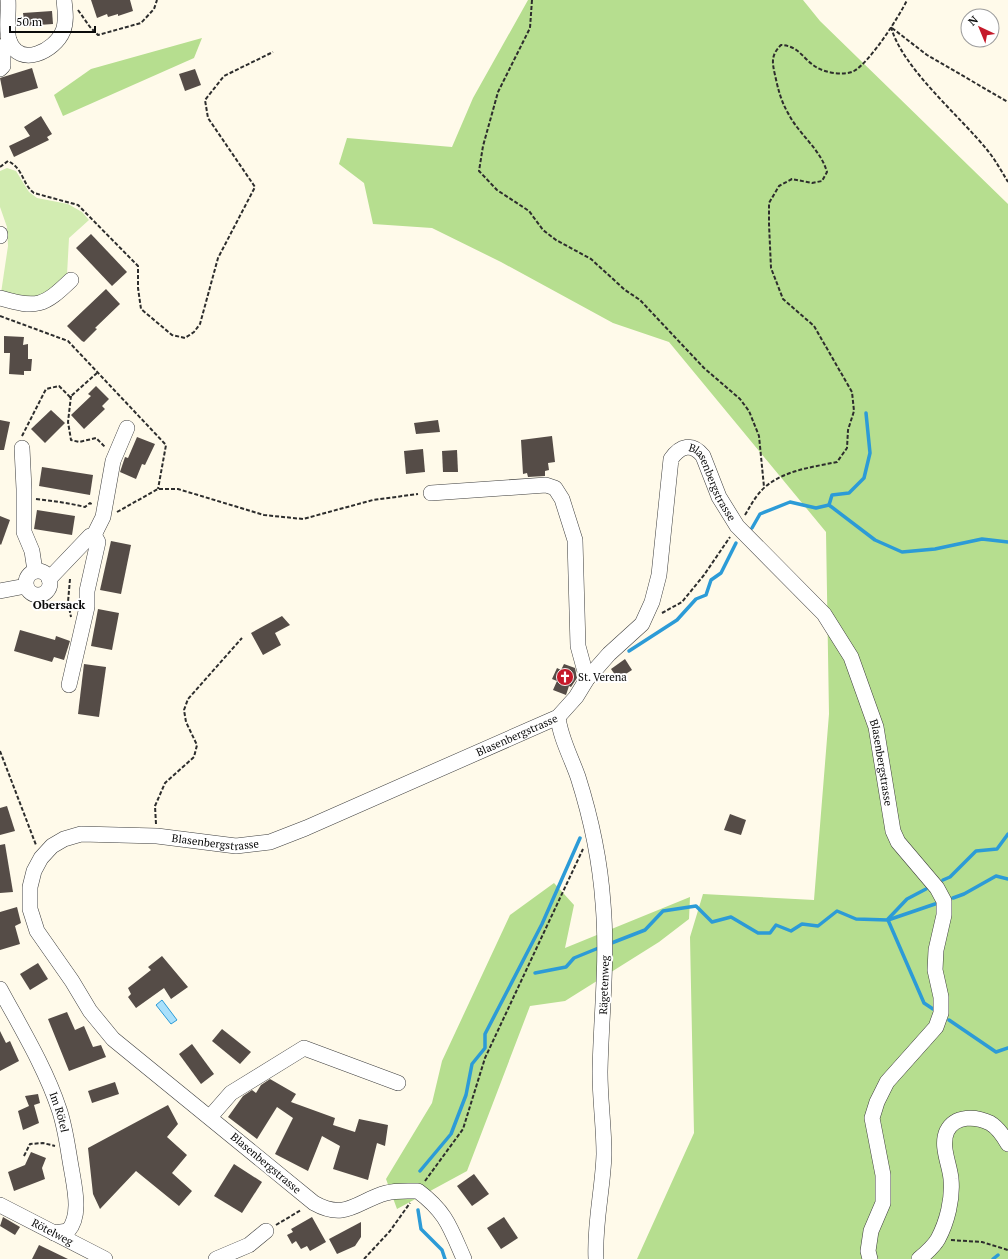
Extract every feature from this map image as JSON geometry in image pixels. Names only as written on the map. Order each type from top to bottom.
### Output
[{"type":"street","points":[[8,0],[9,40],[14,49],[26,55],[39,55],[53,47],[63,32],[65,5]]},
{"type":"street","points":[[0,69],[3,66],[3,49],[9,40]]},
{"type":"street","points":[[0,298],[22,304],[39,304],[51,299],[71,280]]},
{"type":"street","points":[[49,579],[42,572],[35,571],[27,577],[26,586],[33,594],[43,593],[49,586],[49,579],[90,536],[94,535],[103,517],[113,461],[127,428]]},
{"type":"street","name":"Blasenbergstrasse","points":[[418,1191],[386,1193],[355,1208],[338,1211],[322,1207],[314,1203],[113,1039],[90,1011],[72,981],[41,938],[30,909],[30,887],[34,871],[41,858],[52,846],[64,839],[81,834],[157,836],[236,846],[270,842],[306,828],[558,717],[576,697],[587,679],[609,654],[642,624],[652,602],[659,575],[671,459],[676,452],[683,447],[692,446],[699,450],[703,456],[719,497],[737,526],[824,614],[845,646],[865,693],[876,727],[892,831],[898,842],[937,888],[944,901],[944,915],[936,950],[935,970],[941,997],[941,1013],[936,1027],[887,1082],[877,1102],[872,1118],[883,1174],[883,1203],[871,1231],[868,1250],[870,1259]]},
{"type":"street","points":[[22,448],[24,532],[32,551],[35,571]]},
{"type":"street","points":[[431,492],[546,485],[555,488],[562,499],[575,540],[578,646],[587,679]]},
{"type":"street","points":[[69,684],[87,608],[87,592],[98,542],[94,535]]},
{"type":"street","points":[[0,591],[26,586]]},
{"type":"street","name":"Rägetenweg","points":[[558,717],[559,727],[578,777],[592,828],[599,862],[605,934],[600,1073],[604,1153],[601,1200],[595,1243],[596,1259]]},
{"type":"street","name":"Im Rötel","points":[[0,989],[47,1078],[59,1110],[66,1141],[74,1186],[75,1216],[68,1231],[54,1233]]},
{"type":"street","points":[[210,1117],[231,1092],[304,1048],[398,1083]]},
{"type":"street","points":[[919,1259],[938,1240],[949,1206],[951,1180],[944,1143],[947,1131],[956,1120],[968,1118],[990,1123],[1003,1136],[1008,1144]]},
{"type":"street","points":[[418,1191],[432,1202],[445,1216],[464,1259]]},
{"type":"street","name":"Rötelweg","points":[[0,1205],[105,1259]]},
{"type":"street","points":[[216,1259],[249,1245],[266,1231]]},
{"type":"path","points":[[65,5],[79,10],[90,27],[98,35],[141,23],[154,9],[157,0]]},
{"type":"path","points":[[532,0],[530,28],[498,92],[483,146],[479,171],[497,190],[529,211],[556,240],[592,260],[625,290],[640,300],[704,368],[740,399],[749,411],[759,436],[764,487]]},
{"type":"path","points":[[642,624],[682,602],[704,575],[754,499],[764,487],[787,473],[837,462],[847,448],[848,430],[854,411],[852,392],[814,326],[783,299],[771,268],[768,224],[769,203],[779,186],[792,180],[812,183],[822,181],[827,172],[823,159],[788,114],[779,93],[773,64],[774,51],[781,45],[791,45],[816,68],[835,74],[853,72],[865,64],[891,27],[907,0]]},
{"type":"path","points":[[891,27],[927,55],[1008,102]]},
{"type":"path","points":[[891,27],[894,41],[919,74],[989,152],[1008,182]]},
{"type":"path","points":[[0,167],[8,161],[16,165],[28,189],[34,193],[78,205],[138,266],[138,288],[141,309],[172,335],[185,338],[194,332],[200,324],[218,258],[255,187],[208,118],[205,100],[224,76],[273,52]]},
{"type":"path","points":[[0,316],[68,341],[166,445],[158,489]]},
{"type":"path","points":[[98,373],[71,396],[68,422],[71,440],[79,442],[96,438],[106,448]]},
{"type":"path","points":[[22,448],[21,438],[46,389],[59,386],[70,397],[71,396]]},
{"type":"path","points":[[103,517],[110,516],[158,489],[178,489],[264,515],[303,519],[373,500],[431,492]]},
{"type":"path","points":[[24,498],[60,503],[66,502],[86,507],[92,504]]},
{"type":"path","points":[[68,596],[71,579],[76,578]]},
{"type":"path","points":[[157,836],[155,806],[165,783],[194,757],[196,751],[197,745],[186,722],[184,710],[188,699],[242,638]]},
{"type":"path","points":[[0,751],[26,815],[41,858]]},
{"type":"path","points":[[364,1259],[390,1231],[463,1129],[485,1058],[592,828]]},
{"type":"path","points":[[24,1156],[30,1144],[43,1143],[61,1146]]},
{"type":"path","points":[[266,1231],[314,1203]]},
{"type":"path","points":[[938,1240],[982,1242],[1008,1250]]},
{"type":"green space","points":[[528,0],[803,0],[820,21],[1008,204],[1008,1259],[637,1259],[694,1133],[690,937],[703,894],[814,900],[829,714],[826,532],[669,342],[613,323],[501,262],[432,228],[373,224],[364,183],[339,164],[347,138],[452,147],[473,98]]},
{"type":"green space","points":[[202,38],[194,58],[63,116],[54,95],[91,69]]},
{"type":"green space","points":[[7,168],[16,171],[29,192],[37,198],[68,204],[82,212],[89,220],[69,238],[67,275],[41,298],[1,293],[8,246],[7,227],[0,207],[0,171]]},
{"type":"green space","points":[[554,883],[574,905],[565,948],[690,897],[689,919],[659,942],[565,1001],[530,1006],[467,1171],[397,1209],[386,1179],[432,1103],[442,1061],[510,915]]},
{"type":"water","points":[[162,1000],[177,1020],[171,1024],[156,1005]]},
{"type":"building","points":[[91,0],[130,0],[133,11],[118,16],[118,14],[108,17],[107,14],[97,18]]},
{"type":"building","points":[[52,11],[53,24],[25,26],[23,13]]},
{"type":"building","points":[[32,68],[38,88],[4,98],[0,78]]},
{"type":"building","points":[[195,69],[201,85],[185,91],[179,74]]},
{"type":"building","points":[[41,116],[52,134],[47,137],[49,140],[14,157],[9,146],[30,136],[24,127]]},
{"type":"building","points":[[91,234],[127,272],[112,286],[76,248]]},
{"type":"building","points":[[106,289],[120,304],[95,328],[97,329],[84,342],[67,326]]},
{"type":"building","points":[[4,336],[24,337],[23,345],[28,344],[28,359],[32,359],[31,371],[24,371],[24,375],[9,374],[10,353],[4,353]]},
{"type":"building","points":[[96,386],[109,399],[102,406],[105,409],[84,429],[71,415],[91,396],[88,394]]},
{"type":"building","points":[[51,410],[65,423],[45,443],[31,429]]},
{"type":"building","points":[[0,420],[10,422],[4,450],[0,450]]},
{"type":"building","points":[[438,420],[440,432],[416,434],[414,423]]},
{"type":"building","points":[[552,436],[555,462],[548,463],[549,470],[545,471],[545,476],[528,477],[527,473],[523,474],[521,440]]},
{"type":"building","points":[[137,437],[155,444],[145,465],[142,464],[136,479],[120,472],[125,457],[128,458]]},
{"type":"building","points":[[423,449],[425,472],[406,474],[404,451]]},
{"type":"building","points":[[457,450],[458,472],[443,472],[442,451]]},
{"type":"building","points":[[42,467],[93,475],[90,495],[39,486]]},
{"type":"building","points":[[37,510],[75,516],[72,535],[34,529]]},
{"type":"building","points":[[0,516],[10,520],[1,545],[0,544]]},
{"type":"building","points":[[111,541],[131,545],[121,594],[100,590]]},
{"type":"building","points":[[98,609],[119,613],[112,650],[91,646]]},
{"type":"building","points":[[282,616],[290,625],[275,633],[281,645],[263,655],[251,633]]},
{"type":"building","points":[[20,630],[55,640],[56,636],[70,641],[64,660],[54,657],[52,662],[14,651]]},
{"type":"building","points":[[625,659],[632,670],[618,679],[611,669]]},
{"type":"building","points":[[84,664],[106,667],[99,717],[78,714]]},
{"type":"building","name":"St. Verena","points":[[564,664],[575,668],[577,678],[571,687],[569,686],[566,695],[553,690],[557,681],[552,679],[557,668],[561,670]]},
{"type":"building","points":[[7,806],[15,831],[0,835],[0,808]]},
{"type":"building","points":[[730,814],[746,820],[741,835],[724,830]]},
{"type":"building","points":[[5,844],[13,892],[0,893],[0,845]]},
{"type":"building","points":[[17,907],[21,923],[15,926],[20,944],[0,950],[0,912]]},
{"type":"building","points":[[162,956],[188,987],[171,999],[164,988],[136,1008],[128,997],[131,994],[128,988],[151,970],[148,967]]},
{"type":"building","points":[[38,963],[48,979],[30,990],[20,974]]},
{"type":"building","points":[[67,1012],[75,1030],[84,1026],[93,1047],[101,1045],[106,1057],[69,1071],[48,1019]]},
{"type":"building","points":[[222,1029],[251,1052],[240,1064],[212,1041]]},
{"type":"building","points":[[0,1031],[6,1043],[10,1041],[19,1061],[0,1071]]},
{"type":"building","points":[[192,1044],[214,1074],[201,1084],[179,1054]]},
{"type":"building","points":[[270,1079],[296,1094],[291,1102],[335,1118],[333,1125],[355,1132],[359,1119],[388,1125],[385,1146],[377,1143],[368,1180],[333,1169],[340,1146],[322,1136],[308,1171],[275,1154],[293,1118],[277,1107],[257,1139],[228,1117],[243,1096],[252,1090],[256,1093],[261,1085]]},
{"type":"building","points":[[115,1082],[119,1094],[92,1103],[88,1091]]},
{"type":"building","points":[[38,1094],[40,1103],[34,1105],[39,1123],[23,1130],[18,1111],[29,1106],[25,1096]]},
{"type":"building","points":[[168,1105],[178,1124],[167,1137],[187,1155],[172,1173],[192,1191],[179,1206],[136,1171],[100,1209],[93,1194],[88,1148]]},
{"type":"building","points":[[31,1152],[46,1158],[42,1168],[45,1179],[14,1191],[8,1172],[25,1165]]},
{"type":"building","points":[[234,1164],[262,1182],[242,1213],[214,1196]]},
{"type":"building","points":[[474,1174],[489,1194],[472,1206],[457,1186]]},
{"type":"building","points":[[3,1217],[20,1227],[15,1235],[0,1226]]},
{"type":"building","points":[[312,1217],[326,1242],[310,1251],[307,1246],[301,1249],[296,1241],[292,1244],[287,1235],[293,1232],[291,1229]]},
{"type":"building","points":[[504,1217],[518,1238],[501,1249],[487,1228]]},
{"type":"building","points":[[361,1222],[361,1237],[355,1246],[337,1254],[329,1239]]},
{"type":"building","points":[[39,1245],[68,1259],[32,1259]]},
{"type":"waterway","points":[[829,505],[832,495],[849,493],[864,478],[870,453],[866,413]]},
{"type":"waterway","points":[[752,528],[760,514],[790,502],[816,508],[829,505],[875,540],[902,552],[935,549],[982,539],[1008,542]]},
{"type":"waterway","points":[[629,651],[677,620],[696,599],[706,595],[711,580],[721,573],[736,543]]},
{"type":"waterway","points":[[943,880],[950,877],[976,851],[997,849],[1008,834]]},
{"type":"waterway","points":[[420,1171],[451,1134],[466,1095],[472,1064],[485,1048],[485,1034],[542,924],[580,838]]},
{"type":"waterway","points":[[953,898],[964,894],[996,876],[1008,879]]},
{"type":"waterway","points":[[888,919],[907,899],[926,889]]},
{"type":"waterway","points":[[609,944],[645,930],[663,911],[696,906],[712,922],[731,917],[758,933],[770,933],[776,925],[791,931],[802,924],[818,926],[837,911],[856,919],[888,920],[935,904]]},
{"type":"waterway","points":[[888,920],[924,1003],[933,1009]]},
{"type":"waterway","points":[[535,973],[566,967],[574,958],[601,947]]},
{"type":"waterway","points":[[949,1020],[996,1052],[1008,1048]]},
{"type":"waterway","points":[[418,1210],[421,1229],[442,1250],[445,1259]]},
{"type":"waterway","points":[[993,1259],[998,1255]]},
{"type":"place","name":"St. Verena","points":[[565,677]]},
{"type":"district","name":"Obersack","points":[[59,604]]}]
